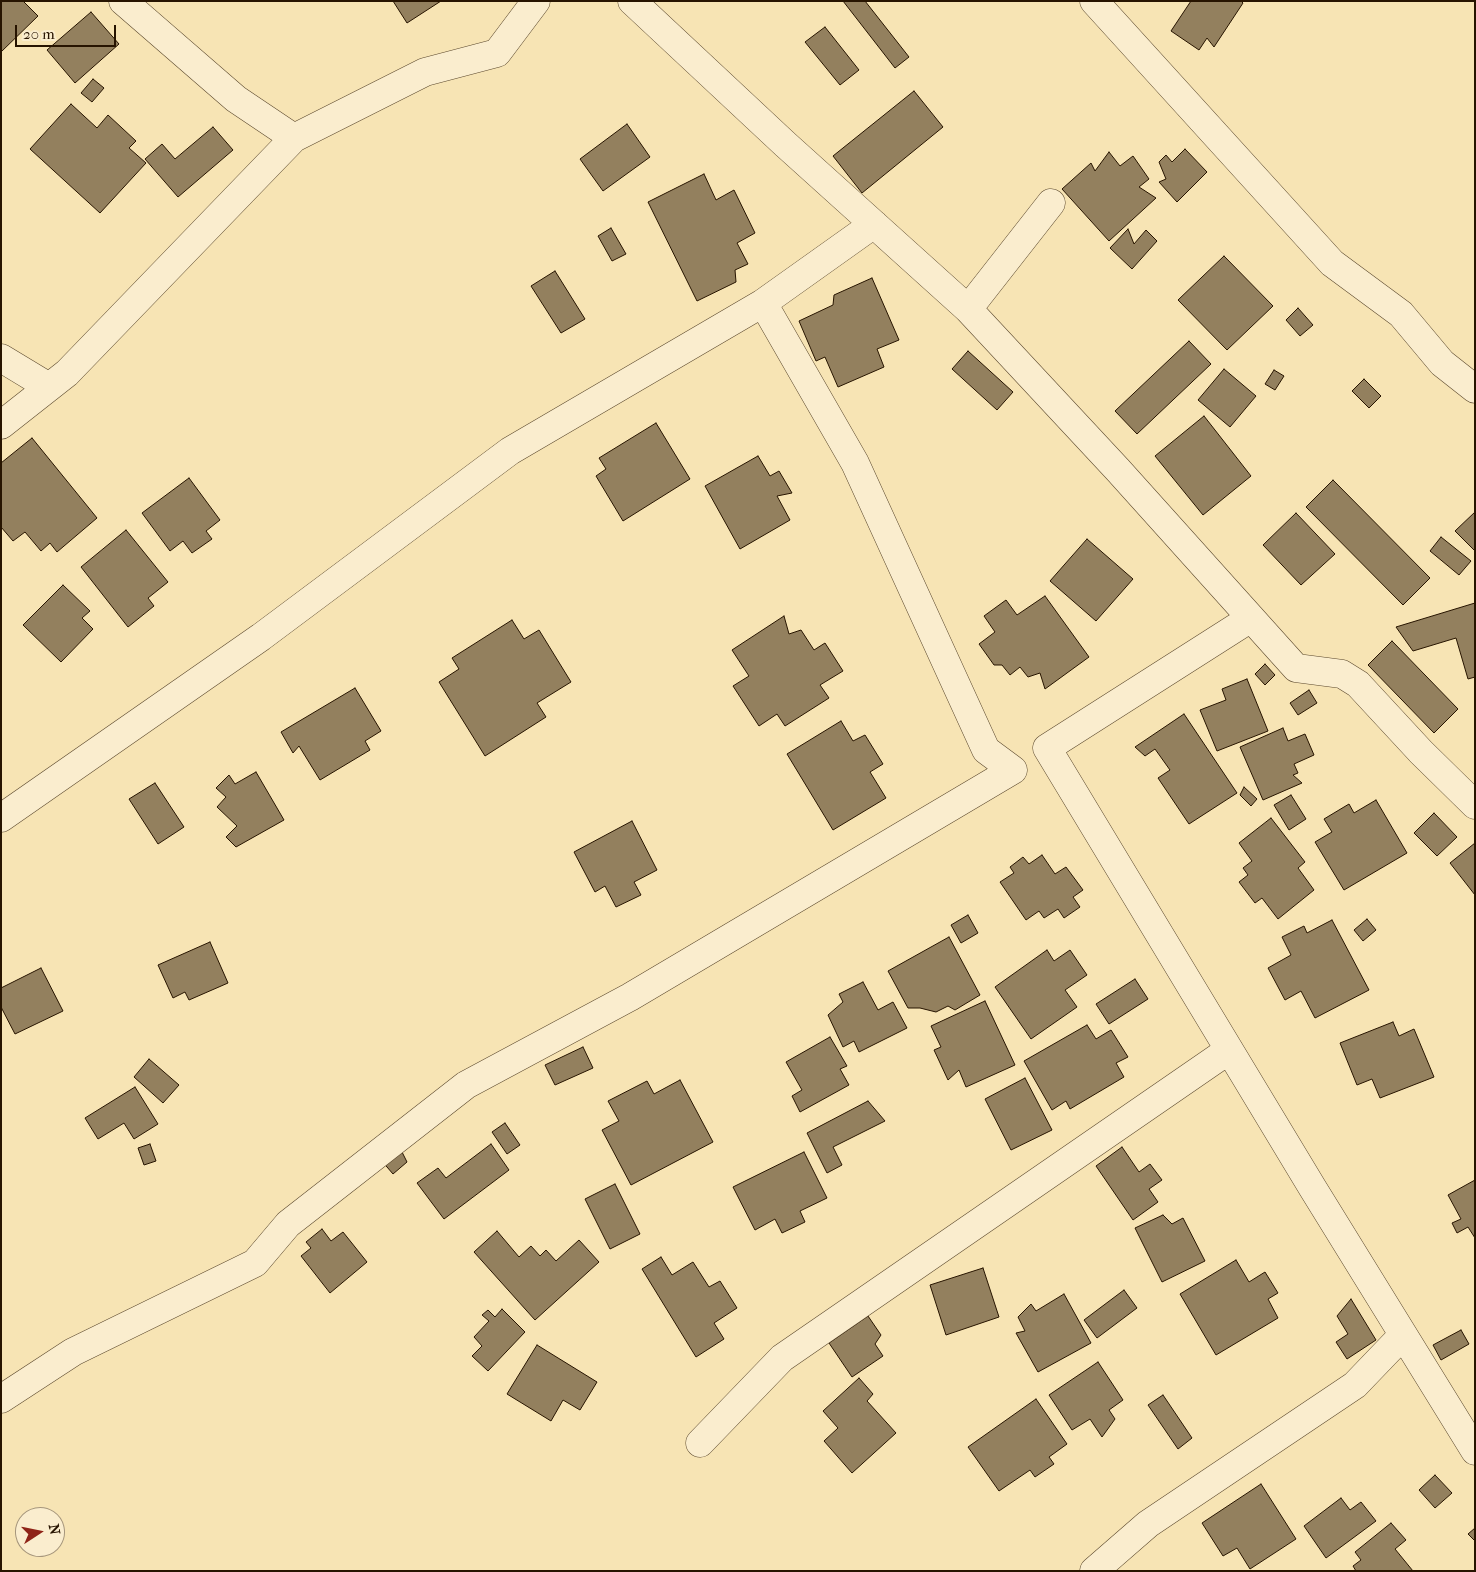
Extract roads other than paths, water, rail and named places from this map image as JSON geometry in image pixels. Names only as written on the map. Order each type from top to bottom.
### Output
[{"type":"street","points":[[124,1],[236,99],[294,138]]},
{"type":"street","points":[[1,425],[67,373],[294,138],[425,72],[497,53],[536,1]]},
{"type":"street","points":[[632,1],[785,144],[968,309],[1112,463],[1296,668],[1342,674],[1358,684],[1421,752],[1475,805]]},
{"type":"street","points":[[1094,1],[1332,263],[1401,314],[1442,363],[1475,390]]},
{"type":"street","points":[[968,309],[1051,203]]},
{"type":"street","points":[[1,818],[260,637],[510,451],[763,303],[874,224]]},
{"type":"street","points":[[763,303],[855,463],[986,750],[1013,770]]},
{"type":"street","points":[[1,358],[49,387]]},
{"type":"street","points":[[1,1399],[73,1352],[255,1263],[288,1224],[466,1085],[630,997],[1013,770],[1251,618]]},
{"type":"street","points":[[1047,748],[1229,1050],[1475,1451]]},
{"type":"street","points":[[700,1443],[782,1358],[1229,1050]]},
{"type":"street","points":[[1094,1571],[1148,1524],[1355,1385],[1403,1335]]}]
